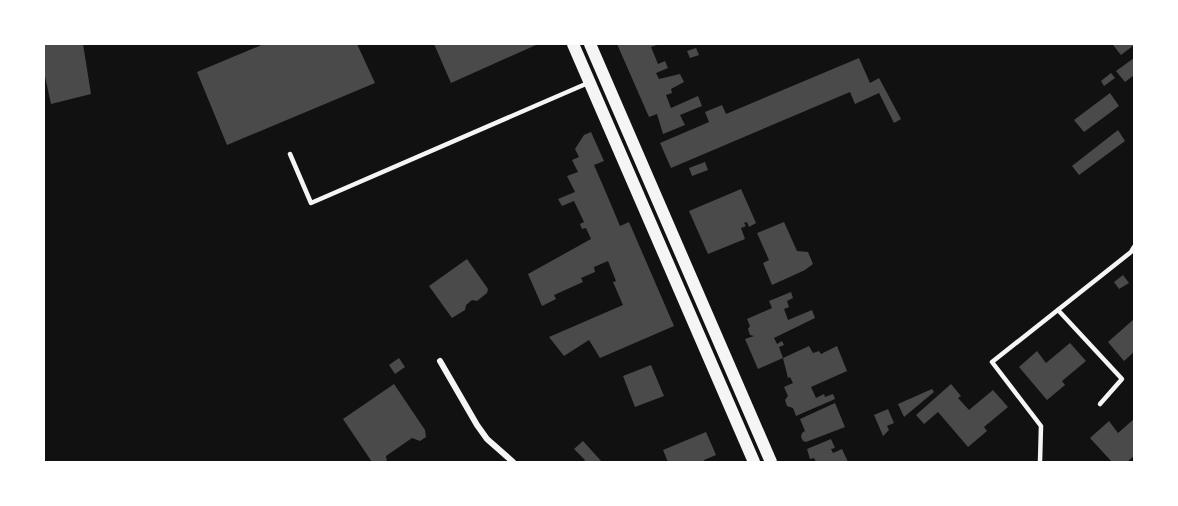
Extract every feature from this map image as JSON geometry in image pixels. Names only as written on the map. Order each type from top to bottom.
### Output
[{"type":"main road","points":[[573,44],[754,462]]},
{"type":"main road","points":[[590,44],[771,462]]},
{"type":"street","points":[[440,361],[487,439],[513,462]]},
{"type":"lane","points":[[290,154],[310,203],[590,82]]},
{"type":"lane","points":[[1040,462],[1041,426],[992,362],[1131,252],[1134,247]]},
{"type":"lane","points":[[1058,310],[1122,379],[1100,404]]},
{"type":"building","points":[[44,44],[83,44],[91,94],[51,104],[44,72]]},
{"type":"building","points":[[264,44],[357,44],[375,83],[227,145],[197,72]]},
{"type":"building","points":[[434,44],[536,44],[536,45],[451,83]]},
{"type":"building","points":[[617,44],[660,44],[651,47],[658,64],[665,61],[668,68],[656,73],[659,79],[680,74],[684,82],[671,89],[672,93],[666,95],[671,108],[698,96],[702,106],[680,115],[685,125],[663,134],[657,114],[649,117]]},
{"type":"building","points":[[1113,45],[1134,45],[1121,55]]},
{"type":"building","points":[[696,48],[699,55],[690,58],[687,51]]},
{"type":"building","points":[[859,58],[870,83],[879,78],[901,119],[894,123],[879,93],[855,104],[850,92],[671,168],[660,143],[709,122],[705,112],[722,105],[726,114]]},
{"type":"building","points":[[1134,58],[1134,75],[1125,82],[1116,71]]},
{"type":"building","points":[[1111,73],[1115,78],[1104,86],[1101,81]]},
{"type":"building","points":[[1110,93],[1119,106],[1084,132],[1074,120]]},
{"type":"building","points":[[1118,130],[1125,141],[1079,175],[1072,166]]},
{"type":"building","points":[[591,132],[604,161],[594,165],[620,226],[629,222],[674,326],[600,358],[589,340],[564,356],[549,337],[623,305],[613,282],[616,281],[608,261],[594,267],[595,272],[581,278],[583,282],[554,295],[556,299],[542,306],[528,274],[591,239],[586,228],[582,229],[580,224],[584,222],[574,201],[562,206],[558,199],[575,192],[567,176],[578,172],[572,160],[579,157],[575,149],[584,135]]},
{"type":"building","points":[[705,162],[708,170],[692,176],[689,168]]},
{"type":"building","points":[[741,189],[756,223],[749,227],[747,222],[744,223],[746,226],[741,228],[745,239],[708,254],[689,211]]},
{"type":"building","points":[[784,222],[797,251],[808,252],[813,264],[772,285],[763,263],[769,260],[757,233]]},
{"type":"building","points":[[467,259],[488,289],[487,293],[477,301],[472,300],[466,305],[465,310],[452,318],[429,286]]},
{"type":"building","points":[[1123,275],[1129,283],[1119,289],[1114,282]]},
{"type":"building","points":[[791,292],[793,298],[787,301],[789,307],[784,309],[788,320],[812,310],[815,318],[774,338],[777,344],[782,341],[784,345],[779,347],[783,358],[758,369],[745,339],[754,336],[750,335],[747,319],[772,308],[769,301]]},
{"type":"building","points":[[1134,319],[1134,352],[1124,361],[1108,342]]},
{"type":"building","points":[[1070,343],[1086,361],[1062,381],[1065,385],[1047,400],[1019,367],[1037,351],[1046,363]]},
{"type":"building","points":[[809,346],[813,353],[819,351],[821,354],[837,346],[847,371],[811,387],[816,398],[824,394],[825,397],[833,394],[835,399],[796,416],[793,408],[787,406],[785,400],[788,396],[784,387],[793,383],[790,377],[788,378],[783,358]]},
{"type":"building","points":[[399,358],[405,367],[395,374],[389,365]]},
{"type":"building","points":[[651,365],[664,396],[635,407],[623,376]]},
{"type":"building","points":[[394,384],[425,430],[426,437],[420,441],[412,438],[386,456],[387,462],[372,462],[343,419]]},
{"type":"building","points":[[951,384],[961,396],[958,398],[969,410],[993,390],[1008,407],[984,427],[987,431],[968,447],[938,412],[924,424],[916,415]]},
{"type":"building","points":[[932,389],[934,392],[904,417],[898,404]]},
{"type":"building","points":[[835,403],[845,427],[806,442],[803,441],[801,437],[805,431],[800,419]]},
{"type":"building","points":[[888,409],[894,423],[887,426],[889,430],[883,436],[874,415]]},
{"type":"building","points":[[1134,419],[1134,456],[1127,462],[1112,462],[1090,438],[1109,421],[1118,433]]},
{"type":"building","points":[[706,432],[716,455],[704,460],[705,462],[668,462],[663,450]]},
{"type":"building","points":[[831,439],[835,448],[831,449],[833,453],[842,449],[848,462],[816,462],[814,458],[810,459],[807,449]]},
{"type":"building","points":[[583,441],[602,462],[583,462],[585,460],[574,449]]}]
